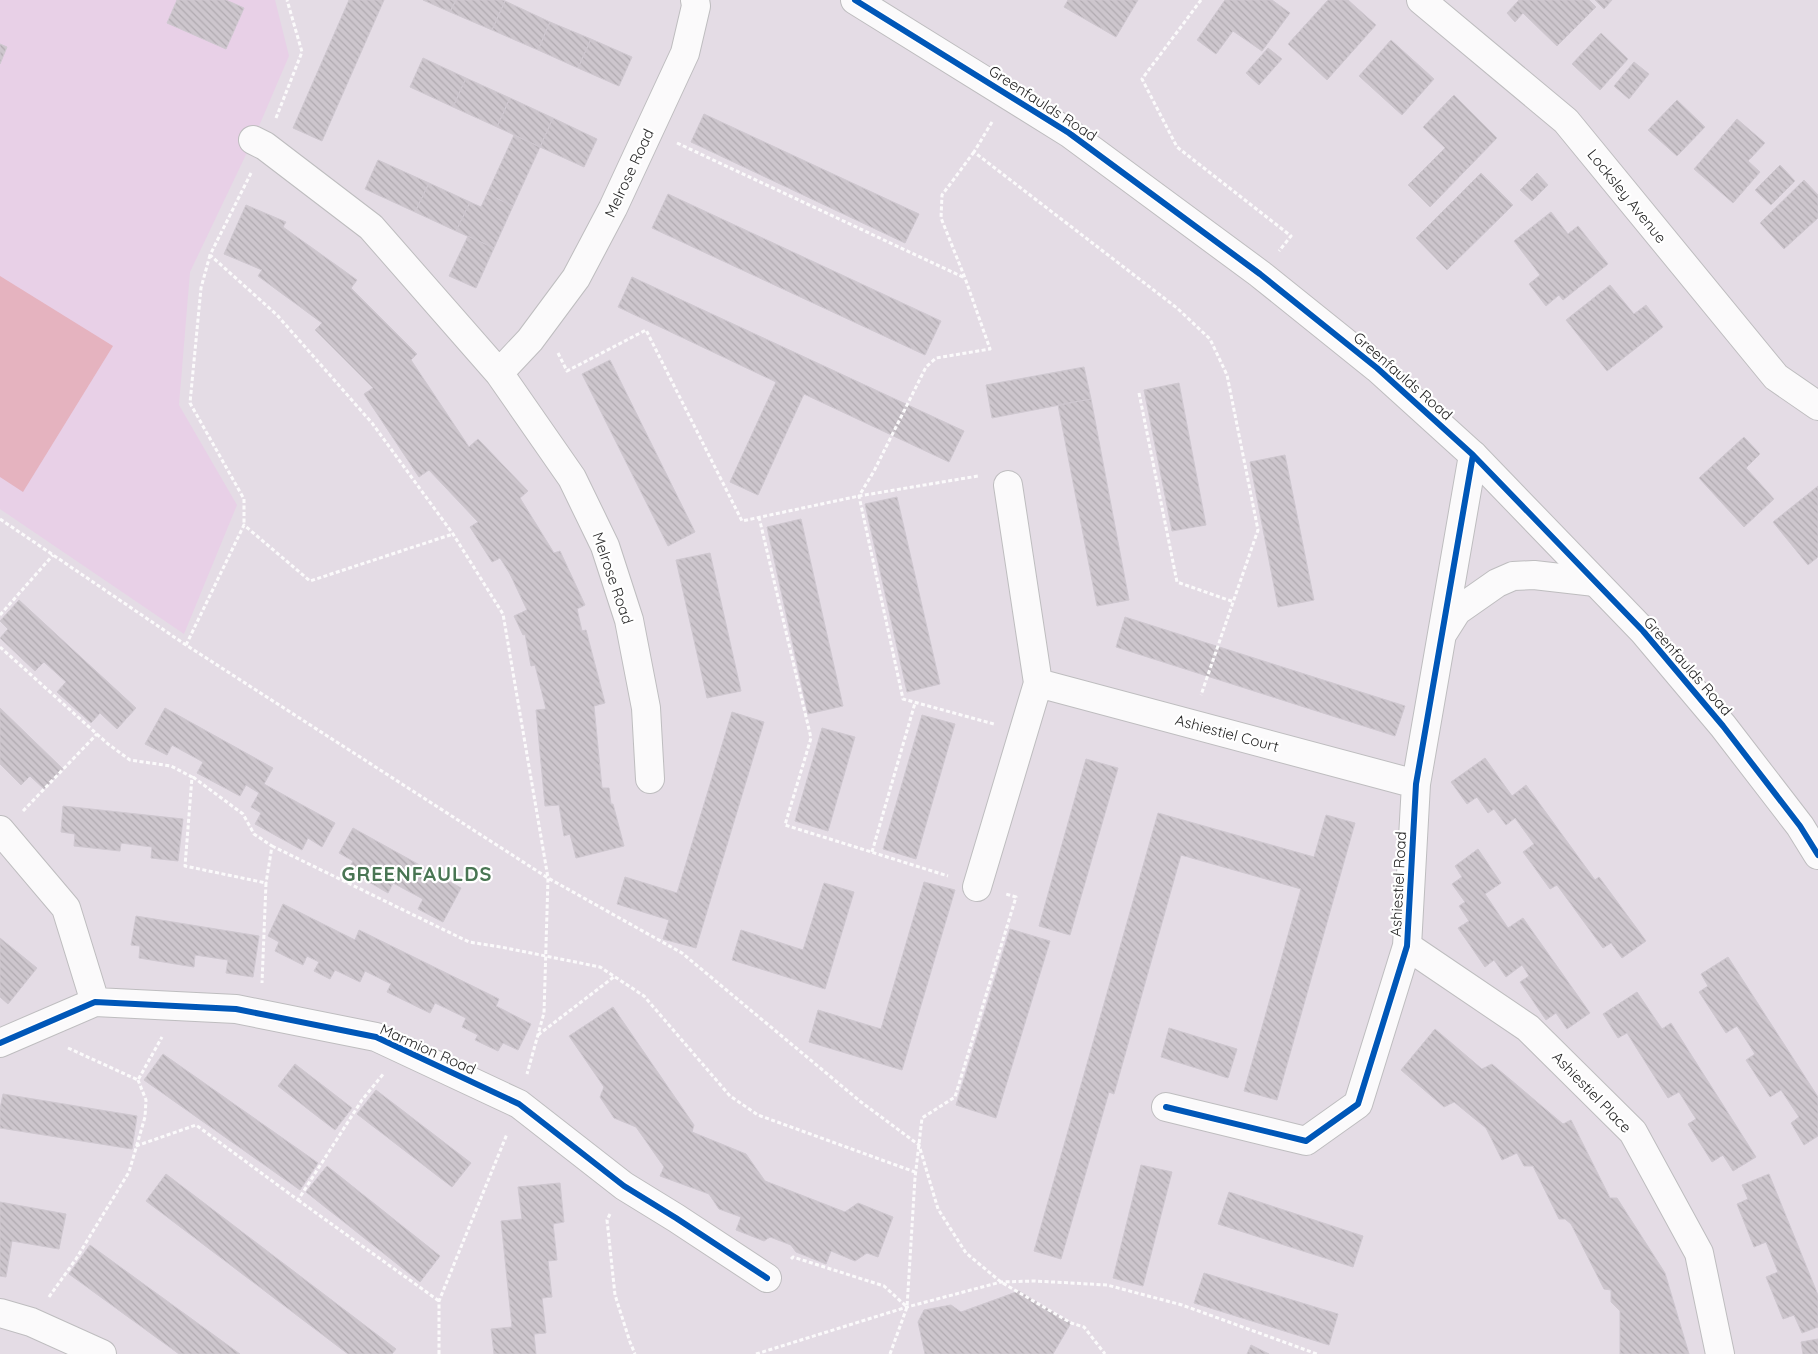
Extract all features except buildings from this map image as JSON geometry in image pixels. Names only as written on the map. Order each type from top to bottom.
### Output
[{"type":"street","name":"Greenfaulds Road","points":[[855,0],[1069,132],[1260,274],[1376,368],[1473,455],[1643,631],[1723,726],[1800,826],[1818,855]]},
{"type":"street","name":"Locksley Avenue","points":[[1421,0],[1566,122],[1776,377],[1818,406]]},
{"type":"street","name":"Melrose Road","points":[[499,373],[543,324],[576,278],[614,208],[685,53],[699,2]]},
{"type":"street","name":"Melrose Road","points":[[259,143],[370,227],[499,373],[572,478],[605,546],[628,620],[646,708],[650,779]]},
{"type":"street","name":"Ashiestiel Road","points":[[1166,1107],[1306,1141],[1358,1104],[1406,946],[1416,784],[1473,455]]},
{"type":"street","points":[[977,887],[1038,683],[1008,485]]},
{"type":"street","name":"Ashiestiel Road","points":[[1442,634],[1457,611],[1497,583],[1514,576],[1534,575],[1596,582]]},
{"type":"street","name":"Ashiestiel Court","points":[[1038,683],[1416,784]]},
{"type":"street","points":[[2,831],[66,908],[95,1002]]},
{"type":"street","name":"Ashiestiel Place","points":[[1406,946],[1528,1028],[1632,1132],[1700,1253],[1720,1354]]},
{"type":"street","name":"Marmion Road","points":[[0,1042],[95,1002],[236,1008],[376,1037],[519,1104],[624,1186],[768,1278]]},
{"type":"street","points":[[0,1313],[31,1322],[102,1354]]},
{"type":"path","points":[[186,645],[244,525],[244,499],[190,404],[201,288],[210,255],[259,143],[302,52],[287,0]]},
{"type":"path","points":[[1202,0],[1142,79],[1177,147],[1292,236],[1260,274]]},
{"type":"path","points":[[1008,95],[974,152],[942,195],[942,218],[990,349],[936,358],[926,367],[874,471],[859,496],[902,699],[1023,732]]},
{"type":"path","points":[[649,130],[965,278]]},
{"type":"path","points":[[974,152],[1177,308],[1210,339],[1227,376],[1258,530],[1192,724]]},
{"type":"path","points":[[210,255],[277,315],[372,423],[453,534],[503,614],[548,878],[544,1013],[519,1104],[439,1302],[440,1354]]},
{"type":"path","points":[[543,324],[567,371],[646,330],[742,521],[859,496],[990,474],[1008,485]]},
{"type":"path","points":[[1139,393],[1177,582],[1234,602]]},
{"type":"path","points":[[759,517],[811,738],[785,825],[977,887],[1016,897],[955,1097],[922,1118],[915,1172],[907,1307],[890,1354]]},
{"type":"path","points":[[0,519],[186,645],[548,878],[682,953],[861,1102],[919,1145],[938,1209],[966,1253],[1001,1282],[1071,1323],[1084,1327],[1105,1354]]},
{"type":"path","points":[[244,525],[310,580],[453,534]]},
{"type":"path","points":[[0,615],[52,554]]},
{"type":"path","points":[[0,647],[108,744],[130,760],[171,766],[192,777],[243,814],[254,834],[272,846],[469,942],[600,967],[644,996],[730,1096],[758,1115],[778,1124],[915,1172]]},
{"type":"path","points":[[872,852],[915,703]]},
{"type":"path","points":[[2,831],[98,734]]},
{"type":"path","points":[[192,777],[185,866],[266,883]]},
{"type":"path","points":[[260,1014],[266,883],[272,846]]},
{"type":"path","points":[[538,1036],[615,976]]},
{"type":"path","points":[[138,1080],[179,1006]]},
{"type":"path","points":[[29,1030],[138,1080],[146,1100],[145,1116],[129,1172],[76,1259],[31,1322]]},
{"type":"path","points":[[298,1200],[362,1100],[403,1050]]},
{"type":"path","points":[[136,1146],[196,1125],[439,1302]]},
{"type":"path","points":[[607,1220],[615,1295],[635,1354]]},
{"type":"path","points":[[768,1278],[793,1257],[884,1286],[907,1307]]},
{"type":"path","points":[[756,1354],[907,1307],[1001,1282],[1035,1281],[1107,1285],[1182,1304],[1317,1354]]},
{"type":"shaded area","points":[[0,0],[275,0],[289,56],[253,140],[190,272],[179,405],[237,505],[184,634],[0,509]]},
{"type":"shaded area","points":[[0,276],[113,346],[23,492],[0,477]]},
{"type":"cycle path","points":[[855,0],[1069,133],[1260,274],[1377,368],[1473,455],[1643,631],[1723,726],[1800,826],[1818,855]]},
{"type":"cycle path","points":[[1166,1107],[1306,1141],[1358,1104],[1407,946],[1416,784],[1473,455]]},
{"type":"cycle path","points":[[0,1043],[95,1002],[236,1009],[376,1037],[519,1104],[624,1186],[767,1278]]},
{"type":"district","name":"GREENFAULDS","points":[[417,873]]}]
